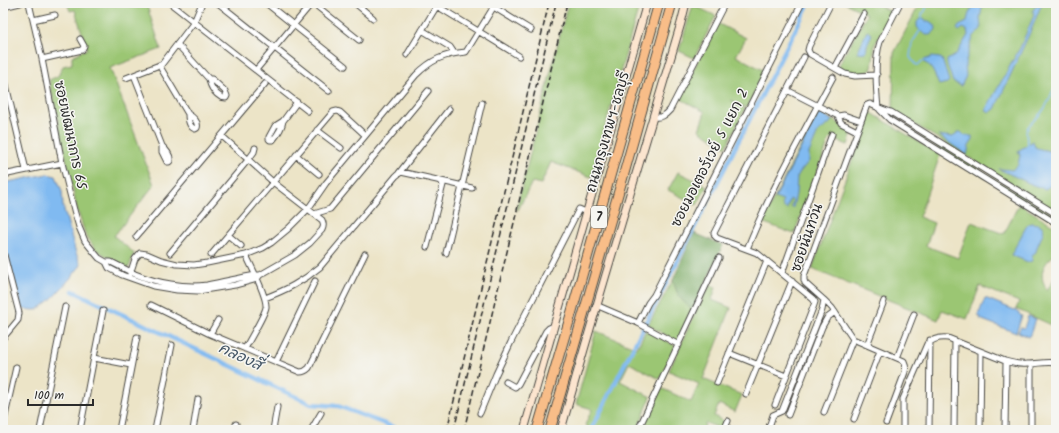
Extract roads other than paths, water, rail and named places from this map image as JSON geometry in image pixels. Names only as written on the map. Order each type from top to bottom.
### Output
[{"type":"highway","name":"ถนนกรุงเทพฯ-ชลบุรี","points":[[537,430],[659,3]]},
{"type":"highway","name":"ถนนกรุงเทพฯ-ชลบุรี","points":[[550,430],[672,3]]},
{"type":"main road","points":[[524,430],[647,3]]},
{"type":"main road","points":[[560,430],[686,3]]},
{"type":"street","points":[[3,7],[20,3]]},
{"type":"street","name":"ซอยพัฒนาการ 65","points":[[29,3],[42,59],[62,163],[78,227],[85,241],[99,258],[106,262],[110,262],[130,275],[190,286],[207,285],[257,276],[298,253],[322,230],[324,222],[314,214]]},
{"type":"street","points":[[170,3],[308,111]]},
{"type":"street","points":[[126,78],[162,64],[194,22],[202,3]]},
{"type":"street","points":[[218,3],[329,91]]},
{"type":"street","points":[[266,3],[345,66]]},
{"type":"street","points":[[256,70],[276,48],[312,3],[359,40]]},
{"type":"street","points":[[355,3],[373,18]]},
{"type":"street","points":[[487,3],[495,5],[532,30]]},
{"type":"street","points":[[653,117],[661,117],[667,114],[670,110],[725,3]]},
{"type":"street","name":"ซอยมอเตอร์เวย์ 5 แยก 2","points":[[639,323],[802,3]]},
{"type":"street","points":[[832,3],[808,50],[810,54],[845,74],[877,75]]},
{"type":"street","points":[[900,3],[878,48],[878,108],[890,120],[1056,223]]},
{"type":"street","points":[[130,275],[135,259],[140,253],[177,264],[194,265],[246,255],[263,248],[277,238],[308,208],[365,135],[426,65],[439,58],[454,53],[466,52],[495,5]]},
{"type":"street","points":[[408,55],[422,30],[438,7],[519,56]]},
{"type":"street","points":[[835,68],[864,14]]},
{"type":"street","points":[[33,20],[55,15]]},
{"type":"street","points":[[422,30],[450,47],[454,53]]},
{"type":"street","points":[[42,59],[82,50],[84,46],[80,39]]},
{"type":"street","points":[[177,44],[209,79]]},
{"type":"street","points":[[774,405],[815,302],[757,253],[717,238],[714,233],[804,57]]},
{"type":"street","points":[[159,65],[188,114]]},
{"type":"street","points":[[3,72],[26,170]]},
{"type":"street","points":[[134,75],[162,146]]},
{"type":"street","points":[[747,249],[775,186],[832,77]]},
{"type":"street","points":[[136,238],[265,84]]},
{"type":"street","points":[[787,90],[838,116],[841,123],[857,131]]},
{"type":"street","points":[[222,136],[273,182],[314,214],[330,208],[428,91]]},
{"type":"street","points":[[283,120],[297,102]]},
{"type":"street","points":[[446,253],[482,103]]},
{"type":"street","name":"ซอยนันทวัน","points":[[853,339],[835,312],[805,283],[804,276],[867,106],[869,104],[878,108]]},
{"type":"street","points":[[265,298],[290,288],[320,267],[399,172],[449,108]]},
{"type":"street","points":[[878,108],[891,112],[1056,214]]},
{"type":"street","points":[[210,255],[333,112],[337,111],[342,114],[365,135]]},
{"type":"street","points":[[838,116],[844,114],[861,121]]},
{"type":"street","points":[[910,132],[914,126]]},
{"type":"street","points":[[317,130],[341,148]]},
{"type":"street","points":[[782,273],[832,134]]},
{"type":"street","points":[[170,253],[248,160],[255,148]]},
{"type":"street","points":[[296,155],[319,174]]},
{"type":"street","points":[[3,175],[62,163]]},
{"type":"street","points":[[399,172],[472,188]]},
{"type":"street","points":[[427,247],[443,187],[441,181]]},
{"type":"street","points":[[480,413],[511,342],[565,235],[579,209],[586,212]]},
{"type":"street","points":[[228,235],[241,246]]},
{"type":"street","points":[[3,251],[19,313],[18,320],[3,338]]},
{"type":"street","points":[[151,305],[210,334],[245,349],[300,372],[306,371],[365,254]]},
{"type":"street","points":[[245,349],[265,313],[266,305],[257,276],[246,255]]},
{"type":"street","points":[[638,430],[719,258]]},
{"type":"street","points":[[718,383],[767,260]]},
{"type":"street","points":[[276,362],[315,281]]},
{"type":"street","points":[[746,394],[792,281]]},
{"type":"street","points":[[768,430],[773,415],[782,411],[822,310],[824,300]]},
{"type":"street","points":[[867,345],[884,301]]},
{"type":"street","points":[[596,305],[639,323],[679,345]]},
{"type":"street","points":[[40,430],[65,307]]},
{"type":"street","points":[[80,430],[103,311]]},
{"type":"street","points":[[788,415],[822,327],[827,318],[835,312]]},
{"type":"street","points":[[897,358],[914,314]]},
{"type":"street","points":[[210,334],[218,320]]},
{"type":"street","points":[[506,382],[515,387],[518,384],[546,331],[554,326]]},
{"type":"street","points":[[119,430],[137,337]]},
{"type":"street","points":[[903,430],[903,399],[923,351],[930,340],[943,337],[1006,362],[1023,364],[1044,362],[1056,363]]},
{"type":"street","points":[[824,412],[853,339],[904,361],[906,368],[886,423]]},
{"type":"street","points":[[929,430],[930,340]]},
{"type":"street","points":[[954,430],[955,341]]},
{"type":"street","points":[[155,430],[172,345]]},
{"type":"street","points":[[854,419],[880,351]]},
{"type":"street","points":[[980,430],[981,352]]},
{"type":"street","points":[[729,354],[786,376]]},
{"type":"street","points":[[94,358],[131,365]]},
{"type":"street","points":[[1005,430],[1006,362]]},
{"type":"street","points":[[1031,364],[1031,430]]},
{"type":"street","points":[[3,426],[16,367]]},
{"type":"street","points":[[193,430],[198,399]]},
{"type":"street","points":[[273,430],[277,407]]},
{"type":"street","points":[[311,430],[321,413]]},
{"type":"street","points":[[724,430],[728,421]]},
{"type":"water","points":[[975,3],[983,3],[980,18],[981,29],[973,37],[965,64],[966,76],[961,86],[953,82],[947,60],[956,55],[968,35],[967,30],[963,28],[959,31],[957,29],[959,26],[967,22],[969,13],[975,6]]},
{"type":"water","points":[[1039,3],[1042,3],[1032,28],[995,109],[989,113],[986,109],[1020,48],[1034,15],[1033,9]]},
{"type":"water","points":[[920,19],[924,19],[926,22],[929,21],[935,25],[936,29],[931,34],[926,35],[917,27],[917,22]]},
{"type":"water","points":[[867,31],[872,34],[867,45],[866,52],[857,53]]},
{"type":"water","points":[[932,57],[942,59],[949,81],[947,83],[939,85],[932,69],[924,62],[924,60]]},
{"type":"water","points":[[820,114],[832,120],[818,132],[809,153],[809,161],[797,177],[793,208],[791,207],[793,201],[790,199],[787,209],[783,207],[783,201],[775,198],[818,115]]},
{"type":"water","points":[[958,132],[961,132],[965,136],[972,136],[973,140],[969,146],[967,155],[938,135],[953,137]]},
{"type":"water","points":[[1033,141],[1035,147],[1052,152],[1056,155],[1055,179],[1053,183],[1045,189],[999,169],[1012,170],[1018,165],[1020,155],[1018,151]]},
{"type":"water","points":[[47,174],[56,176],[62,191],[63,206],[76,253],[81,265],[46,304],[35,310],[22,309],[3,239],[3,183]]},
{"type":"water","points":[[1030,223],[1042,226],[1043,233],[1036,252],[1032,255],[1032,261],[1028,262],[1011,255],[1026,227]]},
{"type":"water","points":[[985,298],[1017,311],[1022,316],[1016,333],[980,319],[981,317],[978,316]]},
{"type":"water","points":[[1028,316],[1036,319],[1029,337],[1018,332],[1021,327],[1024,328]]},
{"type":"waterway","points":[[591,430],[809,3]]},
{"type":"waterway","points":[[922,19],[922,14],[928,3]]},
{"type":"waterway","points":[[921,29],[912,43],[910,57],[915,64],[918,65],[922,61],[926,61]]},
{"type":"waterway","points":[[1029,146],[1026,133],[1027,128],[1046,106],[1056,84]]},
{"type":"waterway","name":"คลองสี่","points":[[73,291],[311,404],[338,406],[401,430]]},
{"type":"railway","points":[[447,430],[549,3]]},
{"type":"railway","points":[[454,430],[556,3]]},
{"type":"railway","points":[[464,430],[567,3]]}]
